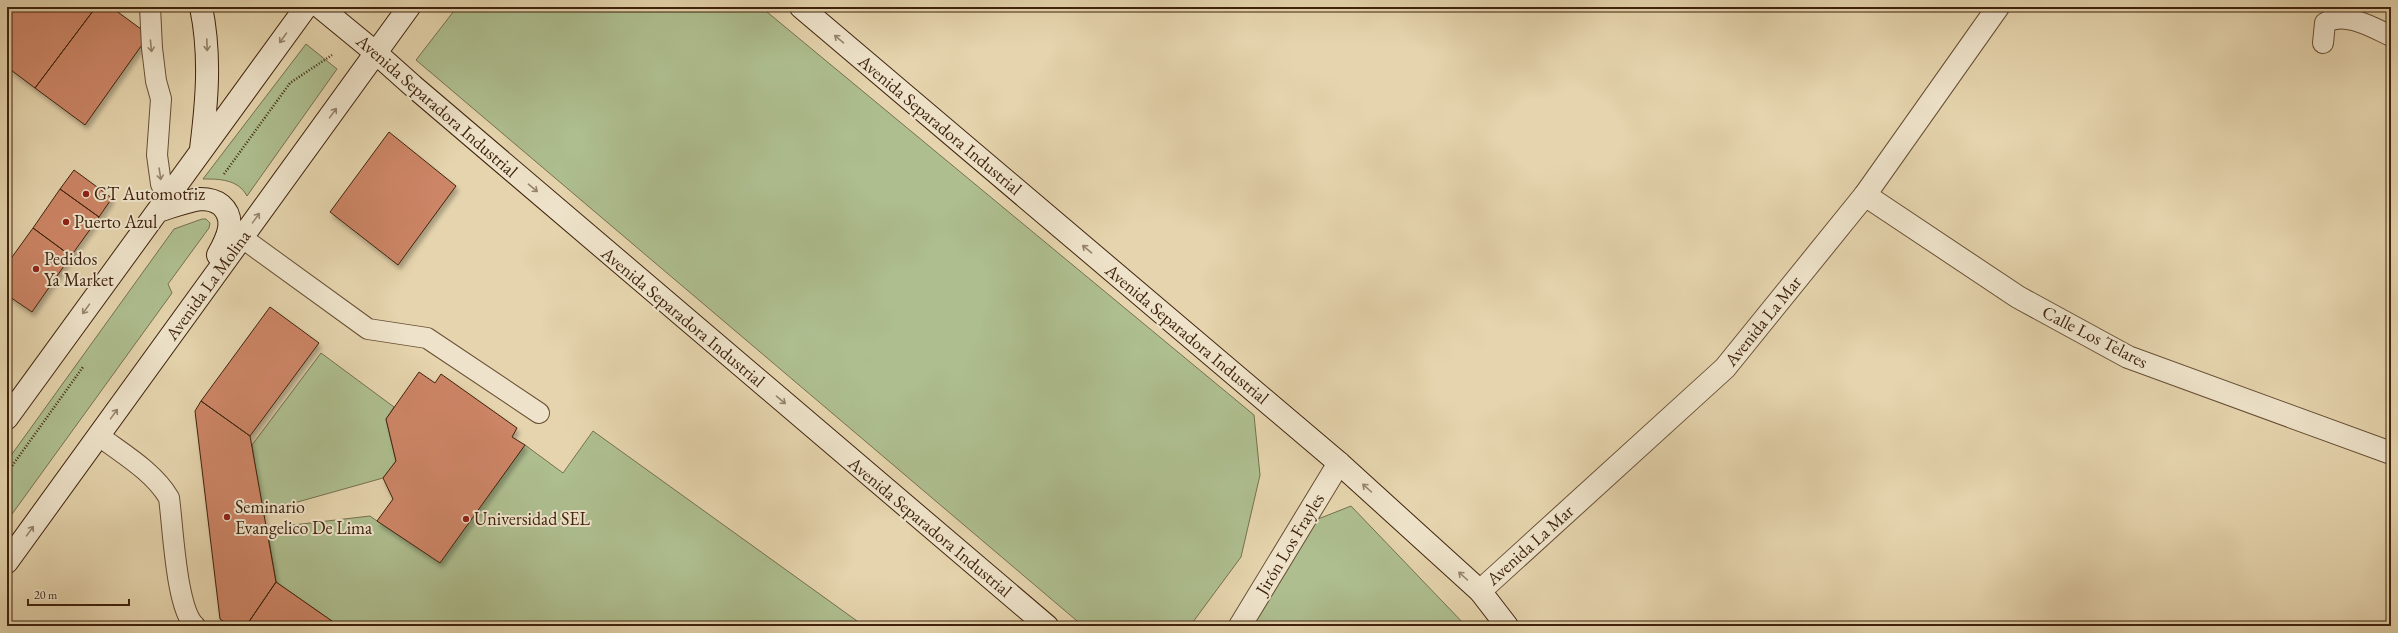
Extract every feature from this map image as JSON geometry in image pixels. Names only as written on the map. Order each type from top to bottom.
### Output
[{"type":"main road","points":[[201,7],[206,31],[208,92],[201,151]]},
{"type":"main road","points":[[7,418],[306,7]]},
{"type":"main road","name":"Avenida Separadora Industrial","points":[[320,7],[376,53],[419,92],[1047,626]]},
{"type":"main road","name":"Avenida La Molina","points":[[7,562],[182,321],[236,233],[376,53],[409,7]]},
{"type":"main road","name":"Avenida Separadora Industrial","points":[[801,7],[1339,463],[1480,591],[1507,626]]},
{"type":"main road","name":"Avenida La Mar","points":[[1480,591],[1725,368],[1865,195],[1998,7]]},
{"type":"main road","name":"Calle Los Telares","points":[[1865,195],[2018,297],[2128,357],[2391,453]]},
{"type":"main road","points":[[163,204],[199,199],[217,202],[226,209],[236,233]]},
{"type":"main road","name":"Jirón Los Frayles","points":[[1240,626],[1339,463]]},
{"type":"lane","points":[[150,7],[152,48],[156,81],[161,99],[157,155],[163,204]]},
{"type":"lane","points":[[2323,43],[2324,27],[2329,20],[2355,13],[2391,36]]},
{"type":"lane","points":[[236,233],[368,329],[427,338],[539,413]]},
{"type":"lane","points":[[99,436],[145,471],[162,487],[169,498],[182,599],[190,621],[195,626]]},
{"type":"green space","points":[[457,7],[761,7],[1254,415],[1260,475],[1241,557],[1190,626],[1083,626],[416,60]]},
{"type":"green space","points":[[306,44],[337,69],[247,196],[239,186],[228,181],[203,179]]},
{"type":"green space","points":[[206,219],[210,223],[209,228],[168,284],[172,293],[7,521],[7,461],[174,229]]},
{"type":"green space","points":[[321,353],[394,407],[386,419],[396,461],[383,478],[262,512],[252,445]]},
{"type":"green space","points":[[593,431],[864,626],[339,626],[276,582],[267,528],[370,516],[377,521],[525,445],[563,473]]},
{"type":"green space","points":[[1351,506],[1466,626],[1247,626],[1313,521]]},
{"type":"building","points":[[7,7],[96,7],[35,88],[7,67]]},
{"type":"building","points":[[96,7],[111,7],[149,35],[85,125],[35,88]]},
{"type":"building","points":[[389,132],[456,186],[398,265],[330,212]]},
{"type":"building","name":"GT Automotriz","points":[[74,170],[112,198],[99,217],[60,189]]},
{"type":"building","name":"Puerto Azul","points":[[60,189],[99,217],[71,256],[33,228]]},
{"type":"building","points":[[33,228],[71,256],[32,312],[7,295],[7,264]]},
{"type":"building","points":[[270,307],[319,343],[250,436],[201,401]]},
{"type":"building","points":[[419,372],[435,383],[441,374],[517,428],[512,437],[525,445],[440,563],[377,521],[393,499],[383,478],[396,461],[386,419]]},
{"type":"building","points":[[201,401],[250,436],[276,582],[246,626],[230,626],[220,619],[195,411]]},
{"type":"building","points":[[276,582],[339,626],[246,626]]},
{"type":"place","name":"GT Automotriz","points":[[86,194]]},
{"type":"place","name":"Puerto Azul","points":[[66,222]]},
{"type":"place","name":"Pedidos Ya Market","points":[[36,269]]},
{"type":"place","name":"Seminario Evangelico De Lima","points":[[227,517]]},
{"type":"place","name":"Universidad SEL","points":[[466,519]]}]
